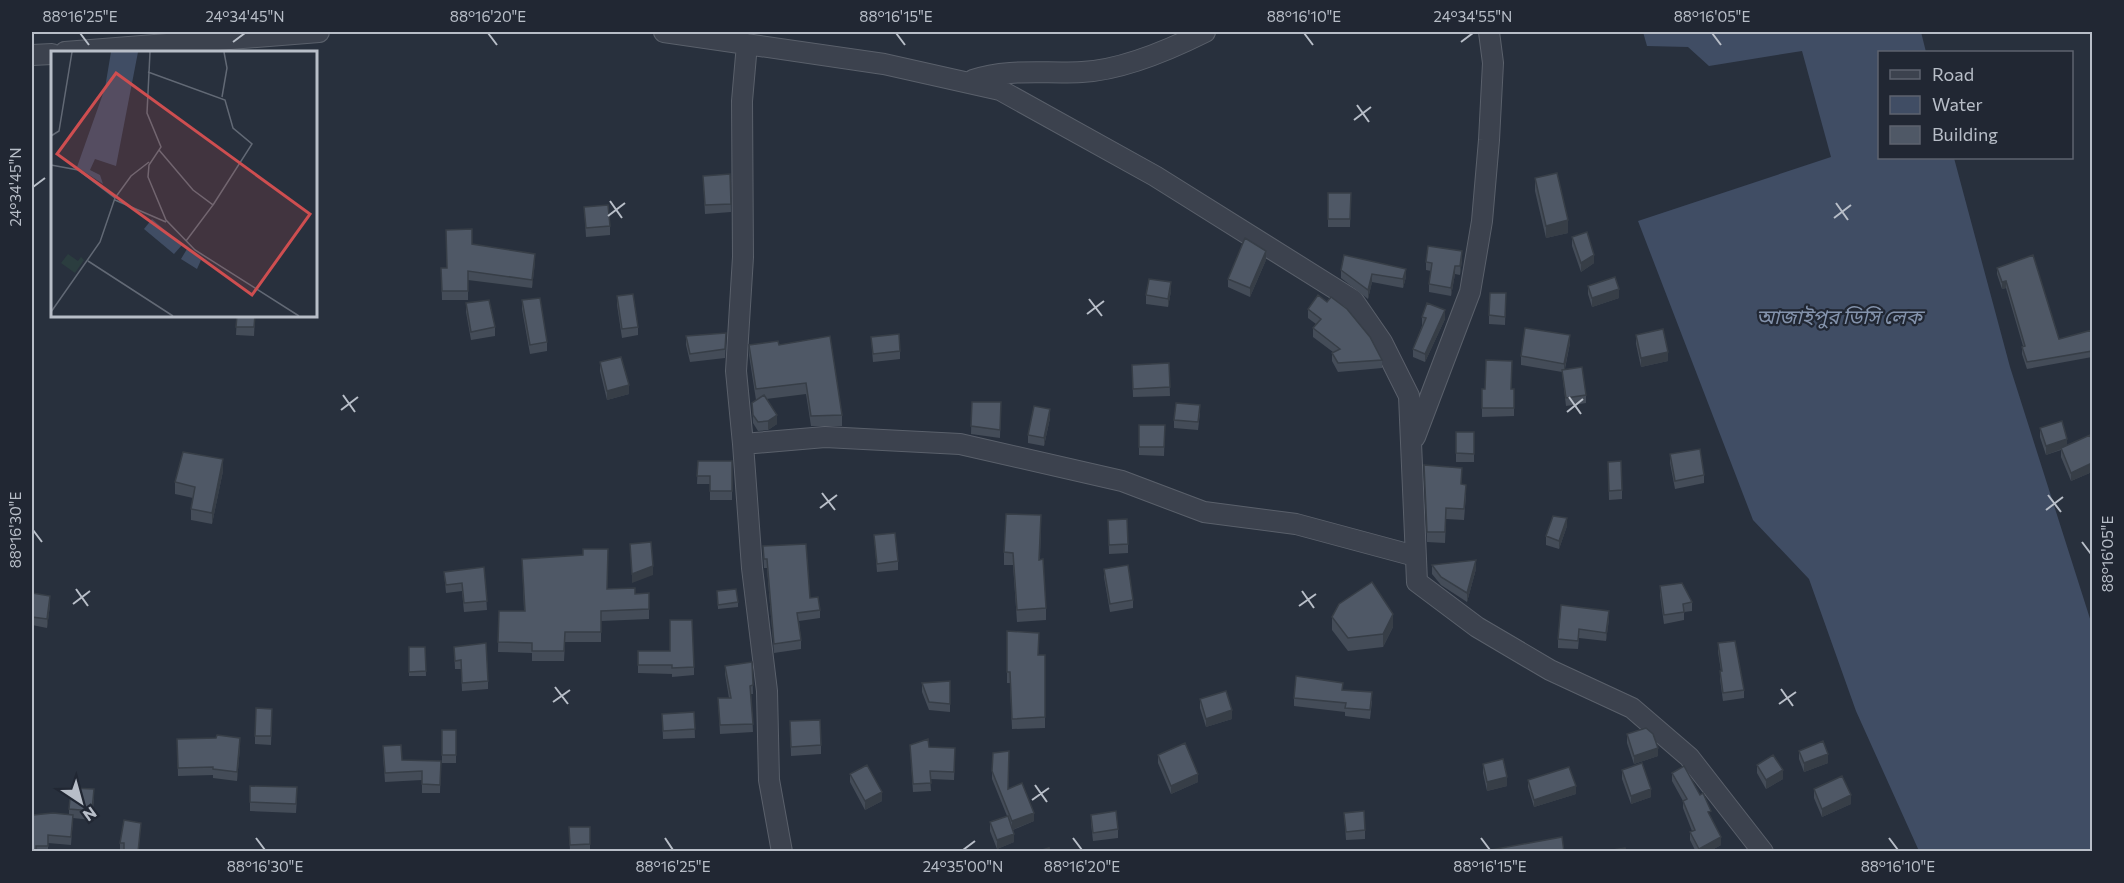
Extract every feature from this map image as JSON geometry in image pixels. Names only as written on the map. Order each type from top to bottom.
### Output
[{"type":"street","points":[[78,51],[319,32]]},
{"type":"street","points":[[664,32],[884,64],[1000,90],[1135,165],[1353,300],[1382,342],[1409,396],[1417,582],[1476,627],[1550,670],[1632,708],[1689,757],[1763,852]]},
{"type":"street","points":[[967,82],[984,76],[1019,72],[1085,72],[1131,62],[1205,32]]},
{"type":"street","points":[[1411,450],[1470,292],[1482,221],[1489,140],[1493,63],[1489,32]]},
{"type":"street","points":[[747,44],[742,100],[743,257],[736,371],[752,568],[767,691],[769,780],[782,852]]},
{"type":"street","points":[[32,55],[51,54]]},
{"type":"street","points":[[743,444],[825,436],[870,441],[960,444],[1122,481],[1204,512],[1296,524],[1415,556]]},
{"type":"water","name":"আজাইপুর ডিসি লেক","points":[[1643,32],[1921,32],[1926,51],[1878,51],[1878,159],[1954,159],[2010,367],[2092,625],[2092,851],[1919,851],[1856,711],[1809,579],[1753,520],[1638,221],[1831,157],[1802,51],[1709,66],[1688,47],[1647,46]]},
{"type":"building","points":[[1557,173],[1568,220],[1546,226],[1535,178]]},
{"type":"building","points":[[730,174],[731,204],[705,205],[703,176]]},
{"type":"building","points":[[1328,193],[1351,193],[1350,219],[1328,219]]},
{"type":"building","points":[[608,205],[610,226],[586,228],[584,207]]},
{"type":"building","points":[[472,229],[472,244],[535,254],[532,280],[468,271],[468,291],[442,291],[441,268],[447,268],[446,230]]},
{"type":"building","points":[[1587,232],[1594,255],[1581,263],[1572,237]]},
{"type":"building","points":[[1245,238],[1266,251],[1250,288],[1228,279]]},
{"type":"building","points":[[1428,246],[1462,251],[1460,266],[1455,266],[1451,288],[1429,284],[1432,263],[1426,262]]},
{"type":"building","points":[[1344,255],[1406,269],[1403,279],[1372,274],[1368,290],[1341,270]]},
{"type":"building","points":[[2033,255],[2059,339],[2092,330],[2092,351],[2027,362],[2022,347],[2025,346],[2006,281],[2002,282],[1997,268]]},
{"type":"building","points":[[1615,277],[1619,289],[1592,298],[1588,286]]},
{"type":"building","points":[[1149,279],[1171,282],[1168,299],[1146,295]]},
{"type":"building","points":[[1490,293],[1506,293],[1505,317],[1489,315]]},
{"type":"building","points":[[633,294],[638,327],[622,329],[617,296]]},
{"type":"building","points":[[1318,295],[1327,302],[1331,297],[1347,309],[1370,337],[1382,360],[1338,363],[1332,353],[1340,349],[1313,328],[1321,319],[1308,309]]},
{"type":"building","points":[[540,298],[547,342],[530,345],[522,300]]},
{"type":"building","points":[[489,300],[495,327],[471,332],[466,303]]},
{"type":"building","points":[[1427,303],[1445,310],[1425,354],[1413,349],[1426,318],[1422,317]]},
{"type":"building","points":[[237,316],[255,316],[254,327],[236,327]]},
{"type":"building","points":[[1525,328],[1570,335],[1564,364],[1521,356]]},
{"type":"building","points":[[1663,329],[1668,352],[1641,358],[1636,335]]},
{"type":"building","points":[[726,333],[725,349],[690,354],[686,336]]},
{"type":"building","points":[[899,334],[900,351],[873,354],[871,337]]},
{"type":"building","points":[[830,336],[842,415],[811,416],[806,383],[756,389],[749,345],[778,341],[779,345]]},
{"type":"building","points":[[621,357],[629,385],[607,391],[600,362]]},
{"type":"building","points":[[1486,360],[1512,361],[1511,389],[1514,389],[1514,408],[1482,408]]},
{"type":"building","points":[[1169,363],[1170,387],[1133,389],[1132,365]]},
{"type":"building","points":[[1582,367],[1586,395],[1566,398],[1562,370]]},
{"type":"building","points":[[764,395],[777,415],[768,421],[758,422],[753,415],[752,403]]},
{"type":"building","points":[[972,402],[1001,402],[1000,430],[971,426]]},
{"type":"building","points":[[1176,403],[1200,405],[1198,422],[1174,420]]},
{"type":"building","points":[[1034,406],[1050,409],[1044,438],[1028,435]]},
{"type":"building","points":[[2062,421],[2067,439],[2046,446],[2040,428]]},
{"type":"building","points":[[1139,425],[1165,425],[1164,447],[1139,447]]},
{"type":"building","points":[[1456,432],[1474,432],[1474,454],[1456,453]]},
{"type":"building","points":[[2090,435],[2092,463],[2071,473],[2061,448]]},
{"type":"building","points":[[1700,449],[1704,475],[1675,481],[1670,454]]},
{"type":"building","points":[[183,452],[223,459],[212,513],[191,509],[195,487],[175,482]]},
{"type":"building","points":[[698,461],[732,461],[732,491],[710,491],[710,476],[697,476]]},
{"type":"building","points":[[1621,461],[1622,490],[1609,491],[1608,462]]},
{"type":"building","points":[[1424,465],[1462,468],[1461,484],[1466,485],[1464,509],[1446,508],[1445,532],[1427,532]]},
{"type":"building","points":[[1006,514],[1041,515],[1039,560],[1043,559],[1046,608],[1017,610],[1013,553],[1004,552]]},
{"type":"building","points":[[1553,516],[1567,518],[1559,541],[1546,536]]},
{"type":"building","points":[[1127,519],[1128,544],[1109,545],[1108,520]]},
{"type":"building","points":[[895,533],[898,561],[877,564],[874,535]]},
{"type":"building","points":[[651,542],[653,566],[632,574],[630,544]]},
{"type":"building","points":[[806,544],[810,598],[818,597],[820,610],[797,613],[801,640],[774,644],[767,559],[764,559],[763,546]]},
{"type":"building","points":[[583,549],[608,549],[607,589],[635,588],[635,594],[649,593],[649,609],[601,611],[601,632],[565,632],[564,651],[532,651],[532,643],[498,642],[499,611],[525,611],[522,559],[583,555]]},
{"type":"building","points":[[1476,560],[1467,593],[1441,577],[1432,565]]},
{"type":"building","points":[[1128,565],[1133,600],[1110,604],[1104,569]]},
{"type":"building","points":[[484,567],[487,601],[464,603],[462,583],[446,585],[444,572]]},
{"type":"building","points":[[1372,582],[1393,614],[1383,634],[1348,638],[1332,617],[1339,604]]},
{"type":"building","points":[[1682,583],[1692,602],[1683,604],[1684,612],[1664,615],[1660,586]]},
{"type":"building","points":[[736,589],[738,602],[718,605],[717,591]]},
{"type":"building","points":[[32,593],[50,596],[47,619],[32,617]]},
{"type":"building","points":[[1561,605],[1609,611],[1606,633],[1579,629],[1578,641],[1558,639]]},
{"type":"building","points":[[670,620],[692,620],[694,667],[638,665],[638,651],[670,651]]},
{"type":"building","points":[[1007,631],[1039,633],[1038,655],[1045,655],[1045,717],[1012,719],[1010,672],[1007,672]]},
{"type":"building","points":[[1735,641],[1744,690],[1723,693],[1718,643]]},
{"type":"building","points":[[486,643],[488,681],[462,683],[461,660],[455,661],[454,647]]},
{"type":"building","points":[[409,647],[425,647],[426,671],[409,672]]},
{"type":"building","points":[[752,662],[753,685],[750,686],[753,724],[720,725],[718,698],[731,698],[725,666]]},
{"type":"building","points":[[1296,676],[1343,683],[1342,690],[1372,692],[1370,710],[1345,708],[1346,703],[1294,698]]},
{"type":"building","points":[[950,681],[950,704],[929,702],[922,683]]},
{"type":"building","points":[[1226,691],[1232,710],[1206,719],[1200,699]]},
{"type":"building","points":[[256,708],[272,709],[271,736],[255,736]]},
{"type":"building","points":[[694,712],[695,729],[663,731],[662,714]]},
{"type":"building","points":[[820,720],[821,745],[791,747],[790,721]]},
{"type":"building","points":[[1646,728],[1653,734],[1658,748],[1634,756],[1627,734]]},
{"type":"building","points":[[442,730],[456,730],[456,755],[442,755]]},
{"type":"building","points":[[217,735],[240,738],[237,772],[213,769],[213,767],[178,768],[177,739],[216,738]]},
{"type":"building","points":[[928,739],[929,747],[955,748],[954,772],[930,771],[931,783],[913,784],[910,745]]},
{"type":"building","points":[[1823,741],[1828,754],[1804,763],[1799,751]]},
{"type":"building","points":[[1185,743],[1198,774],[1171,786],[1158,755]]},
{"type":"building","points":[[401,745],[402,760],[441,761],[440,785],[422,784],[422,771],[385,773],[383,746]]},
{"type":"building","points":[[1009,751],[1008,789],[1022,783],[1034,813],[1012,821],[992,771],[993,753]]},
{"type":"building","points":[[1773,755],[1783,770],[1766,780],[1757,765]]},
{"type":"building","points":[[1503,759],[1507,777],[1487,782],[1483,764]]},
{"type":"building","points":[[1642,763],[1651,789],[1631,796],[1622,770]]},
{"type":"building","points":[[867,765],[882,792],[865,801],[850,774]]},
{"type":"building","points":[[1684,766],[1700,795],[1703,793],[1711,811],[1708,812],[1721,837],[1699,849],[1690,832],[1695,830],[1683,801],[1687,799],[1672,773]]},
{"type":"building","points":[[1569,767],[1576,786],[1534,800],[1528,780]]},
{"type":"building","points":[[1842,776],[1851,795],[1822,809],[1814,789]]},
{"type":"building","points":[[250,786],[297,787],[296,804],[250,802]]},
{"type":"building","points":[[71,788],[94,789],[92,811],[69,809]]},
{"type":"building","points":[[1116,811],[1118,829],[1093,833],[1091,815]]},
{"type":"building","points":[[1364,811],[1365,830],[1346,832],[1344,813]]},
{"type":"building","points":[[53,813],[73,815],[71,837],[48,835],[48,846],[36,846],[36,852],[32,852],[33,815]]},
{"type":"building","points":[[1008,816],[1014,834],[997,840],[990,822]]},
{"type":"building","points":[[124,820],[141,823],[138,852],[124,852],[124,843],[120,843]]},
{"type":"building","points":[[569,827],[590,827],[590,844],[570,845]]},
{"type":"building","points":[[1562,837],[1564,852],[1480,852]]},
{"type":"building","points":[[1049,848],[1050,852],[1035,852]]},
{"type":"building","points":[[1625,848],[1626,852],[1613,852],[1613,850]]}]
